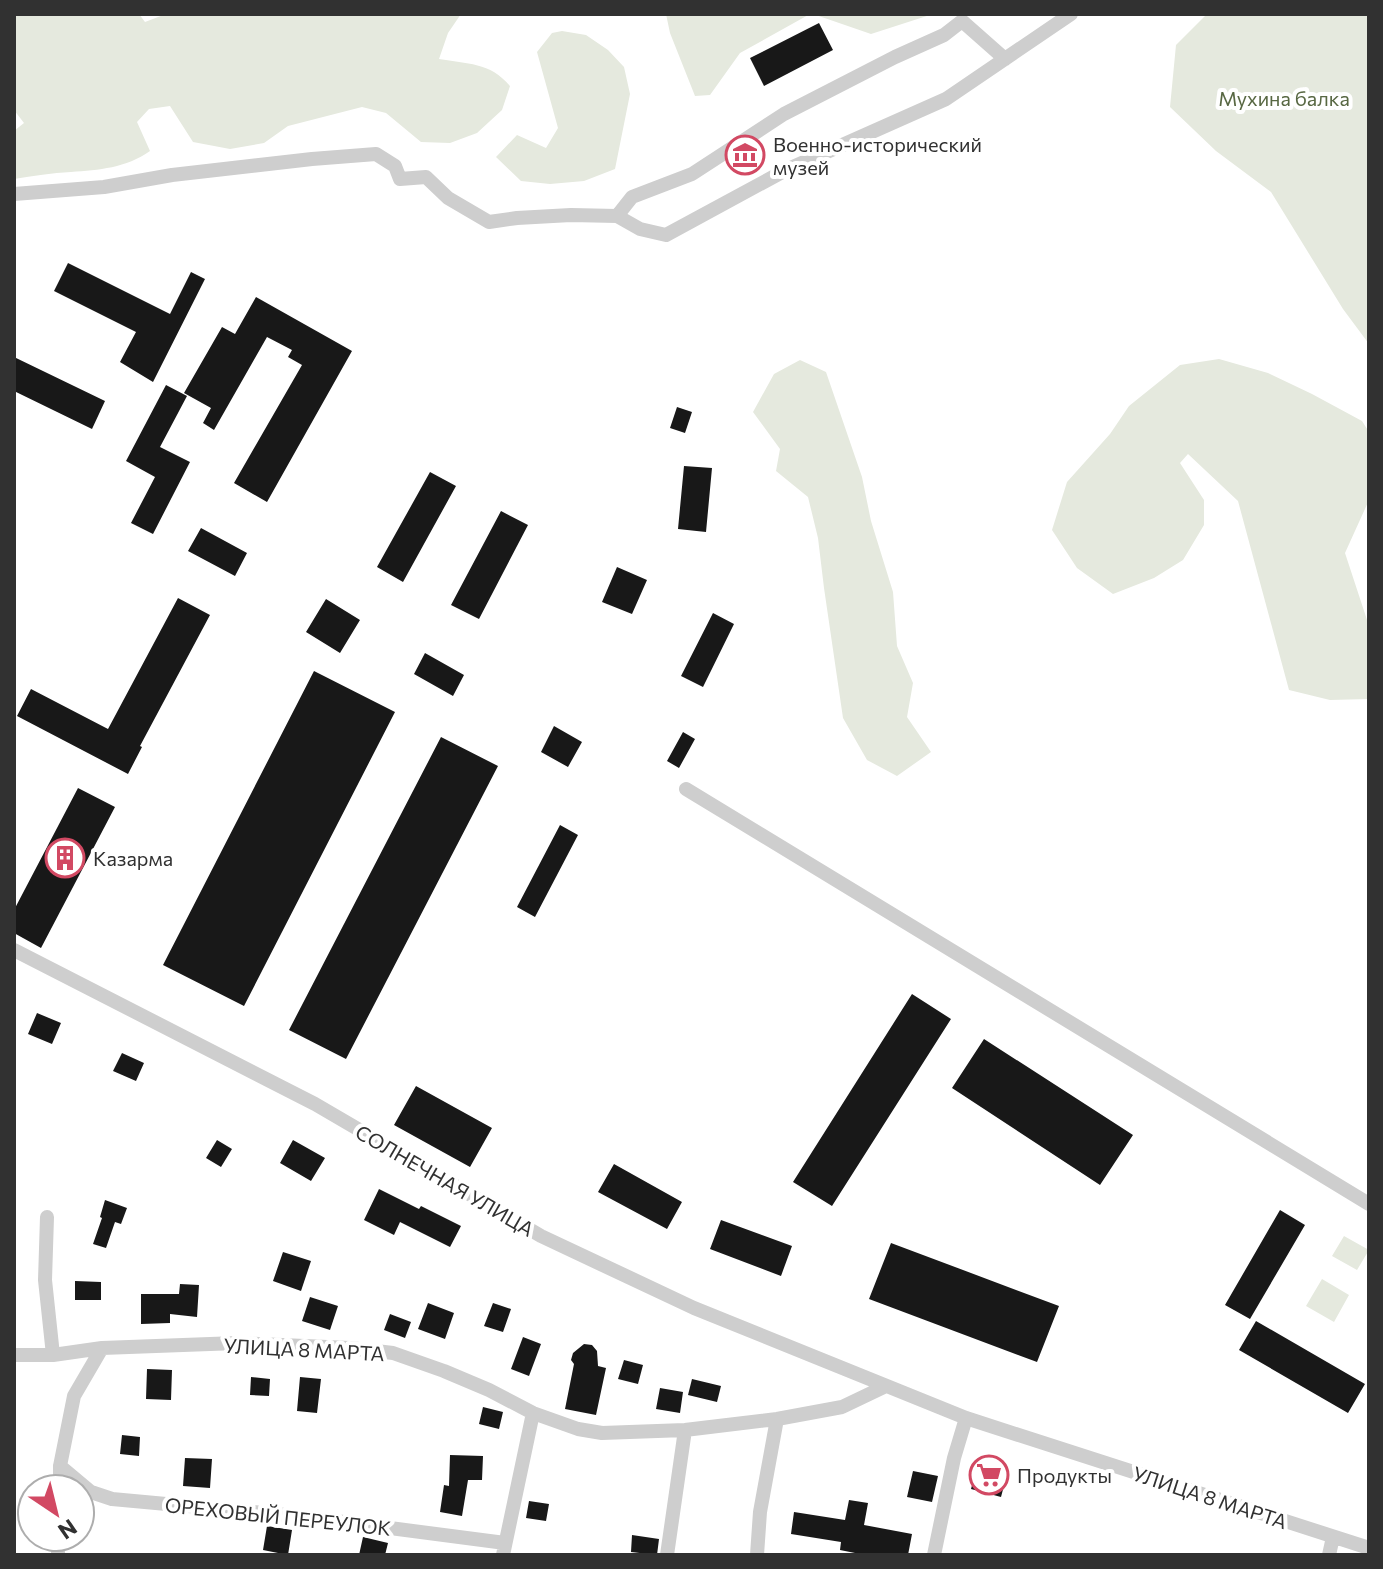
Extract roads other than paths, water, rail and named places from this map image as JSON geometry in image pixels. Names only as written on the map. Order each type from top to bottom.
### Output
[{"type":"street","points":[[14,194],[104,187],[172,175],[376,154],[395,166],[400,179],[426,177],[448,198],[489,222],[558,216],[617,216],[640,229],[666,235],[784,171],[946,99],[1071,14]]},
{"type":"street","points":[[617,216],[632,197],[692,174],[784,114],[944,35],[962,21],[1005,59]]},
{"type":"street","points":[[686,789],[1369,1204]]},
{"type":"street","name":"СОЛНЕЧНАЯ УЛИЦА","points":[[14,950],[315,1104],[541,1236],[694,1308],[886,1386]]},
{"type":"street","points":[[47,1217],[45,1280],[53,1355]]},
{"type":"street","name":"УЛИЦА 8 МАРТА","points":[[14,1355],[237,1343],[393,1353],[489,1390],[533,1413],[578,1429],[602,1433],[685,1430],[777,1419],[842,1407],[886,1386],[966,1418],[1369,1548]]},
{"type":"street","points":[[60,1473],[74,1396],[102,1348]]},
{"type":"street","name":"ОРЕХОВЫЙ ПЕРЕУЛОК","points":[[60,1466],[91,1492],[112,1499],[298,1516],[504,1549],[533,1413]]},
{"type":"street","points":[[934,1555],[954,1458],[966,1418]]},
{"type":"street","points":[[757,1555],[760,1512],[777,1419]]},
{"type":"street","points":[[667,1555],[685,1430]]},
{"type":"street","points":[[1329,1555],[1333,1537]]},
{"type":"place","name":"Военно-исторический музей","points":[[745,155]]},
{"type":"place","name":"Казарма","points":[[65,858]]},
{"type":"place","name":"Продукты","points":[[989,1475]]},
{"type":"park label","name":"Мухина балка","points":[[1284,98]]}]
